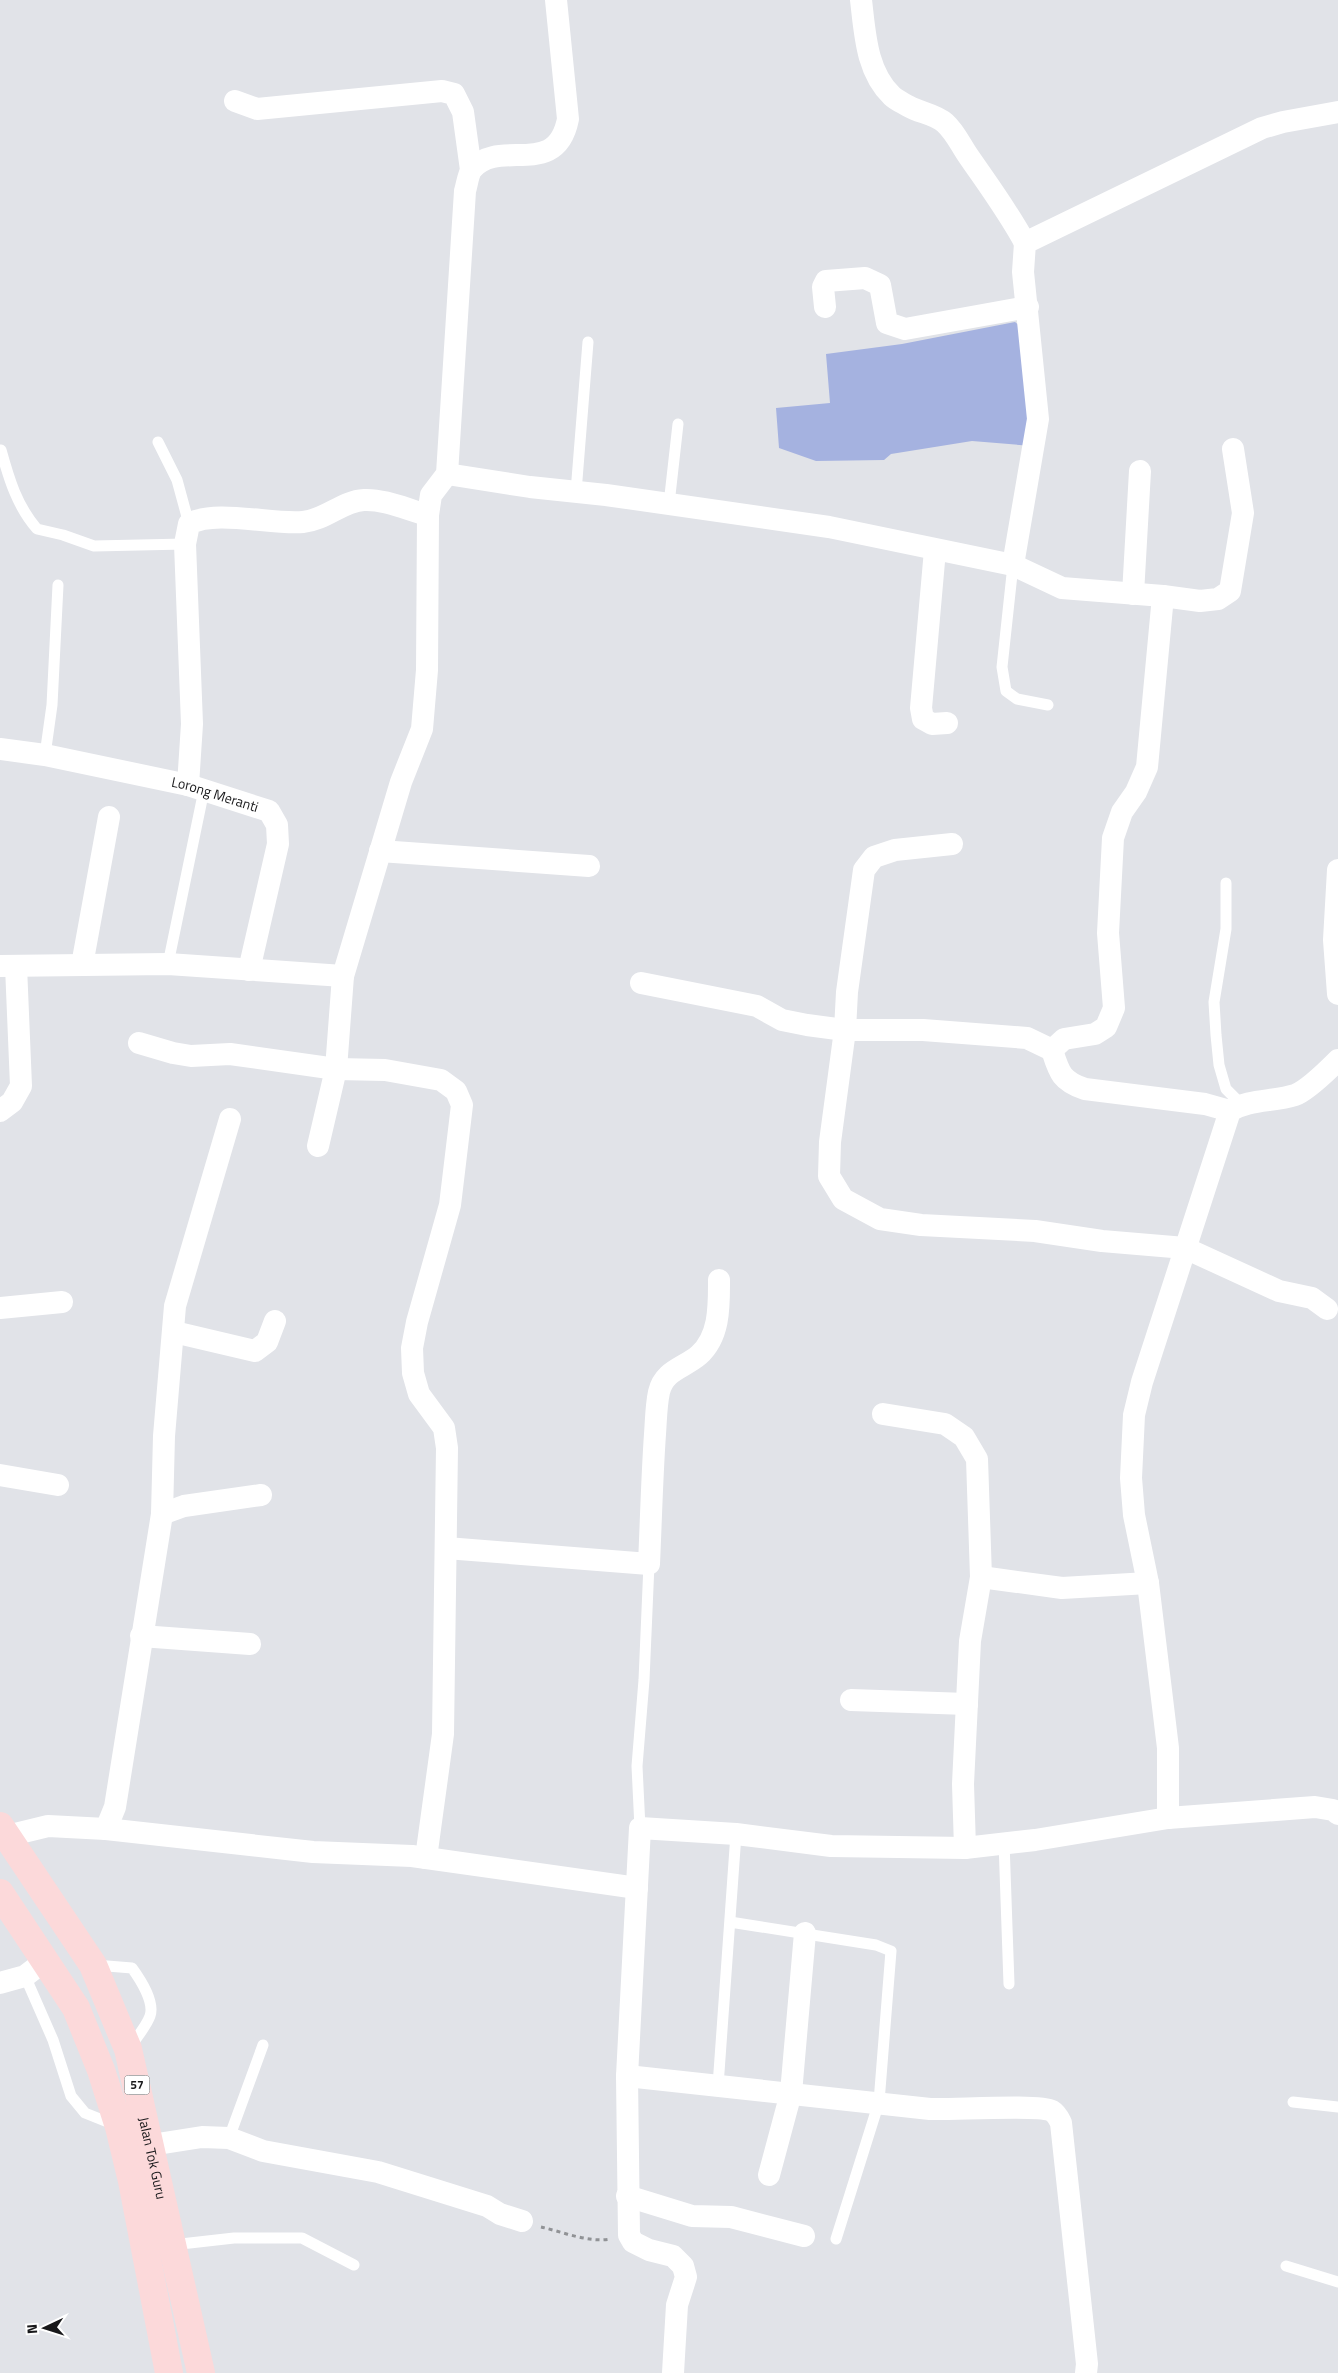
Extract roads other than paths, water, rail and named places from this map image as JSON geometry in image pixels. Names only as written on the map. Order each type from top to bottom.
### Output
[{"type":"main road","name":"Jalan Tok Guru","points":[[3,1831],[93,1965],[128,2049],[201,2373]]},
{"type":"main road","name":"Jalan Tok Guru","points":[[4,1905],[46,1960],[76,2008],[101,2070],[119,2127],[169,2373]]},
{"type":"street","points":[[471,170],[481,162],[497,156],[542,153],[554,147],[565,134],[568,119],[556,0]]},
{"type":"street","points":[[861,0],[866,39],[874,70],[892,96],[915,110],[939,119],[956,135],[967,155],[1011,217],[1025,243],[1023,272],[1038,419],[1013,565]]},
{"type":"street","points":[[235,102],[257,109],[442,91],[454,94],[463,112],[471,170],[465,191],[462,217],[447,474],[431,494],[428,515],[426,568],[427,670],[422,729],[401,782],[343,976],[336,1069],[318,1146]]},
{"type":"street","points":[[1025,243],[1262,128],[1283,122],[1338,112]]},
{"type":"street","points":[[825,307],[824,287],[826,281],[865,278],[880,285],[887,323],[905,329],[1028,307]]},
{"type":"street","points":[[447,474],[830,527],[1013,565],[1062,588],[1163,596],[1200,601],[1218,599],[1230,591],[1243,513],[1233,449]]},
{"type":"street","points":[[1133,594],[1140,471]]},
{"type":"street","points":[[196,787],[192,724],[187,534],[204,517],[303,522],[327,516],[343,506],[362,500],[375,500],[428,515]]},
{"type":"street","points":[[935,550],[921,708],[923,719],[932,724],[947,723]]},
{"type":"street","points":[[1052,1050],[1064,1039],[1094,1034],[1106,1027],[1114,1008],[1108,934],[1113,838],[1122,812],[1136,792],[1147,767],[1163,596]]},
{"type":"street","name":"Lorong Meranti","points":[[0,749],[45,755],[196,787],[269,811],[277,825],[278,844],[249,970]]},
{"type":"street","points":[[82,965],[109,817]]},
{"type":"street","points":[[952,844],[895,850],[874,857],[864,870],[848,983],[845,1030],[834,1104],[830,1176],[843,1199],[880,1219],[921,1225],[1035,1231],[1102,1241],[1185,1248],[1279,1291],[1312,1298],[1327,1309]]},
{"type":"street","points":[[380,851],[589,866]]},
{"type":"street","points":[[1338,870],[1334,940],[1338,994]]},
{"type":"street","points":[[0,1112],[12,1102],[21,1086],[8,966],[168,964],[343,976]]},
{"type":"street","points":[[641,983],[757,1006],[782,1020],[845,1030],[923,1030],[1027,1038],[1052,1050],[1059,1072],[1071,1084],[1085,1089],[1235,1108],[1298,1094],[1338,1060]]},
{"type":"street","points":[[139,1043],[172,1053],[191,1056],[230,1054],[336,1069],[384,1070],[441,1080],[456,1091],[462,1104],[450,1206],[417,1322],[412,1348],[413,1373],[419,1394],[444,1428],[447,1448],[443,1734],[426,1858]]},
{"type":"street","points":[[1168,1818],[1168,1748],[1148,1583],[1134,1516],[1131,1478],[1134,1415],[1142,1382],[1185,1248],[1235,1108]]},
{"type":"street","points":[[106,1829],[115,1807],[162,1514],[164,1436],[175,1306],[230,1119]]},
{"type":"street","points":[[446,1548],[649,1564],[653,1466],[659,1392],[666,1376],[698,1355],[708,1343],[716,1327],[719,1304],[719,1280]]},
{"type":"street","points":[[0,1308],[62,1302]]},
{"type":"street","points":[[174,1332],[255,1351],[267,1342],[275,1321]]},
{"type":"street","points":[[883,1414],[945,1424],[964,1437],[977,1459],[981,1577],[970,1641],[963,1784],[965,1848]]},
{"type":"street","points":[[0,1475],[58,1485]]},
{"type":"street","points":[[162,1514],[184,1506],[261,1495]]},
{"type":"street","points":[[981,1577],[1062,1588],[1148,1583]]},
{"type":"street","points":[[141,1636],[250,1644]]},
{"type":"street","points":[[851,1700],[967,1704]]},
{"type":"street","points":[[673,2373],[677,2306],[686,2277],[683,2266],[673,2256],[649,2250],[633,2242],[628,2235],[627,2076],[640,1828],[736,1834],[831,1846],[965,1848],[1004,1842],[1035,1840],[1168,1818],[1315,1807],[1333,1810],[1338,1814]]},
{"type":"street","points":[[3,1831],[48,1826],[106,1829],[313,1852],[426,1858],[637,1888]]},
{"type":"street","points":[[769,2175],[791,2093],[805,1933]]},
{"type":"street","points":[[0,1983],[25,1976],[46,1960]]},
{"type":"street","points":[[627,2076],[956,2110],[1038,2108],[1052,2111],[1058,2116],[1062,2133],[1087,2364],[1086,2373]]},
{"type":"street","points":[[151,2145],[202,2138],[229,2138],[263,2151],[378,2172],[487,2206],[500,2214],[522,2221]]},
{"type":"street","points":[[627,2196],[692,2216],[731,2217],[804,2236]]},
{"type":"lane","points":[[576,492],[588,342]]},
{"type":"lane","points":[[669,504],[678,424]]},
{"type":"lane","points":[[1,450],[10,484],[20,506],[37,529],[100,547],[187,534],[178,480],[158,442]]},
{"type":"lane","points":[[1013,565],[1002,667],[1006,691],[1017,699],[1048,705]]},
{"type":"lane","points":[[45,755],[52,705],[58,585]]},
{"type":"lane","points":[[168,964],[196,787]]},
{"type":"lane","points":[[1226,883],[1226,929],[1214,1002],[1219,1065],[1226,1089],[1235,1108]]},
{"type":"lane","points":[[640,1828],[637,1766],[644,1680],[649,1564]]},
{"type":"lane","points":[[718,2086],[736,1834]]},
{"type":"lane","points":[[1004,1842],[1009,1984]]},
{"type":"lane","points":[[730,1922],[876,1945],[891,1951],[879,2102],[836,2239]]},
{"type":"lane","points":[[93,1965],[132,1968],[139,1978],[151,2007],[150,2016],[128,2049]]},
{"type":"lane","points":[[25,1976],[53,2040],[71,2096],[85,2113],[119,2127]]},
{"type":"lane","points":[[229,2138],[264,2045]]},
{"type":"lane","points":[[1293,2102],[1338,2107]]},
{"type":"lane","points":[[172,2245],[234,2238],[302,2238],[354,2265]]},
{"type":"lane","points":[[1286,2266],[1338,2282]]}]
